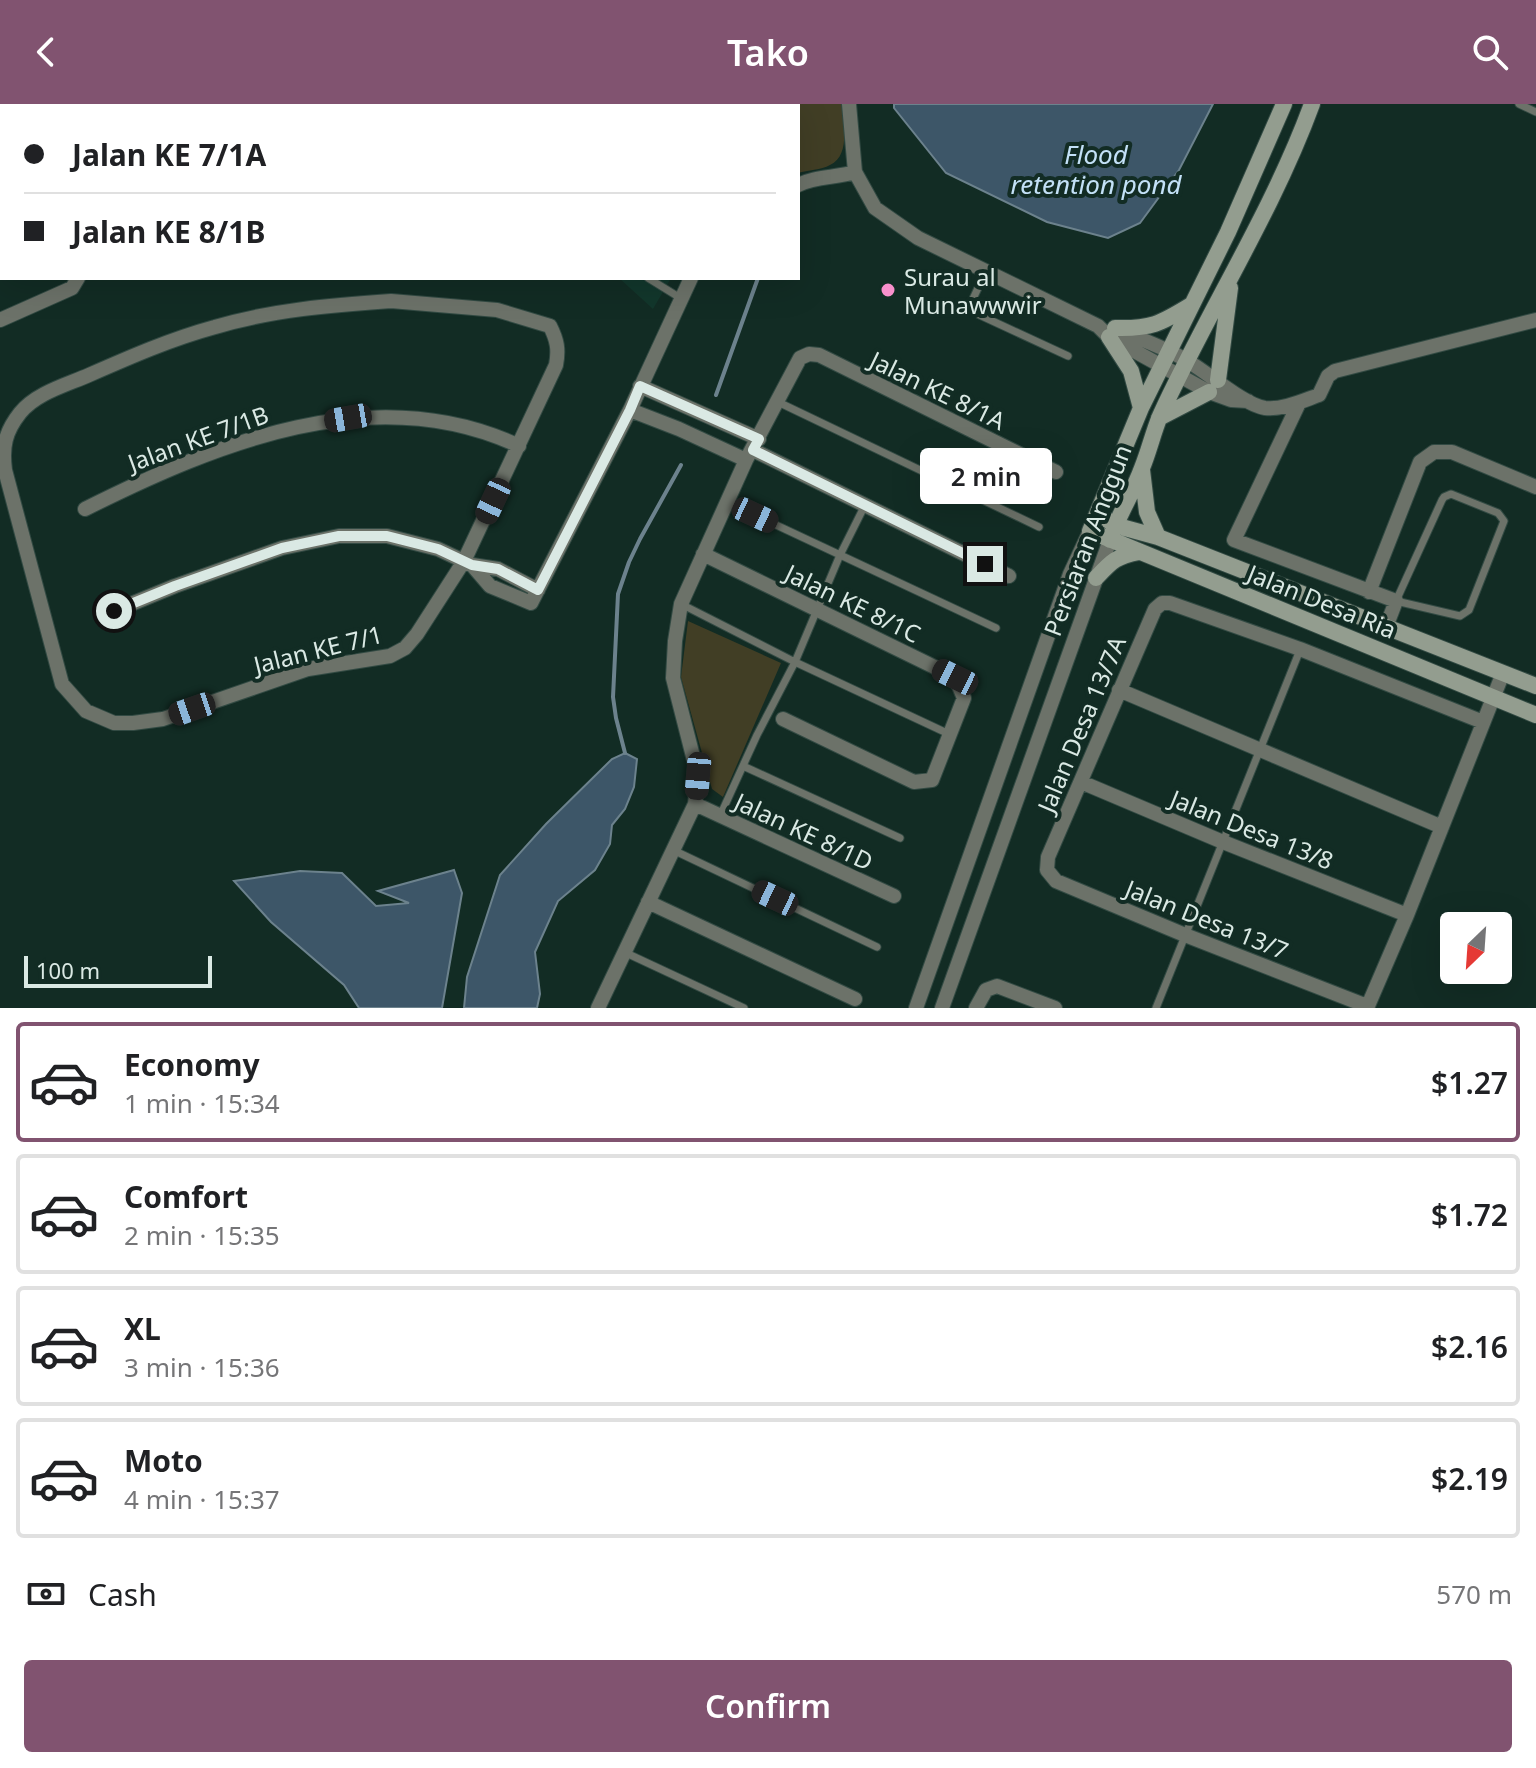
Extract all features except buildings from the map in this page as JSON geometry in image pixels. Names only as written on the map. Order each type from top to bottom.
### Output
[{"type":"main road","name":"Persiaran Anggun","points":[[1092,524],[1141,408],[1228,232],[1284,104]]},
{"type":"main road","name":"Persiaran Anggun","points":[[1110,540],[1115,523],[1142,469],[1159,418],[1269,204],[1312,104]]},
{"type":"main road","points":[[1159,418],[1214,386],[1231,274]]},
{"type":"main road","points":[[1141,408],[1131,371],[1107,330],[1150,327],[1193,304]]},
{"type":"main road","points":[[1142,469],[1147,512],[1158,537]]},
{"type":"main road","name":"Jalan Desa Ria","points":[[1092,524],[1115,523],[1158,537],[1536,686]]},
{"type":"main road","name":"Jalan Desa Ria","points":[[1092,524],[1110,540],[1536,715]]},
{"type":"main road","points":[[1096,578],[1115,559],[1139,552]]},
{"type":"street","points":[[849,104],[855,172],[875,208],[918,238],[1167,358],[1231,400],[1248,401],[1263,408],[1299,403],[1319,395],[1328,376],[1335,371],[1536,320]]},
{"type":"street","points":[[800,184],[855,172]]},
{"type":"street","points":[[0,320],[72,288],[77,280]]},
{"type":"street","points":[[114,611],[282,548],[339,536],[387,536],[438,549],[468,563],[490,586],[534,597],[630,410],[690,280]]},
{"type":"street","name":"Jalan KE 7/1","points":[[391,301],[497,310],[550,326],[559,352],[556,365],[519,446],[468,563],[405,648],[390,656],[308,669],[163,719],[133,723],[114,723],[86,711],[62,684],[5,470],[3,449],[9,429],[21,411],[39,396],[153,347],[216,326],[269,314],[335,304],[391,301]]},
{"type":"street","name":"Jalan KE 8/1A","points":[[778,402],[800,358],[809,354],[819,355],[1056,472]]},
{"type":"street","points":[[640,386],[720,423],[752,450],[1009,576]]},
{"type":"street","points":[[603,1006],[624,952],[695,804],[698,776],[673,678],[681,604],[727,502],[778,402]]},
{"type":"street","points":[[1299,403],[1234,540],[1396,601],[1386,627]]},
{"type":"street","points":[[630,410],[711,444],[752,450]]},
{"type":"street","name":"Jalan KE 7/1B","points":[[85,509],[133,485],[230,445],[290,428],[348,418],[405,418],[459,424],[519,446]]},
{"type":"street","points":[[1369,592],[1420,462],[1434,452],[1452,452],[1536,487]]},
{"type":"street","name":"Persiaran Anggun","points":[[916,1008],[1070,574],[1092,524]]},
{"type":"street","name":"Persiaran Anggun","points":[[942,1008],[1110,540]]},
{"type":"street","name":"Jalan KE 8/1C","points":[[703,554],[955,677],[964,698],[932,780],[914,782],[783,719]]},
{"type":"street","name":"Jalan Desa 13/7A","points":[[1048,857],[1155,609],[1162,603],[1170,603],[1300,649]]},
{"type":"street","points":[[1300,649],[1483,722]]},
{"type":"street","points":[[1367,1007],[1503,673]]},
{"type":"street","points":[[1119,690],[1442,827]]},
{"type":"street","name":"Jalan Desa 13/8","points":[[1081,782],[1407,915]]},
{"type":"street","name":"Jalan KE 8/1D","points":[[695,804],[894,896]]},
{"type":"street","name":"Jalan Desa 13/7","points":[[1048,857],[1047,870],[1056,881],[1367,1007]]},
{"type":"street","points":[[648,902],[855,999]]},
{"type":"street","points":[[976,1008],[986,990],[997,986],[1055,1008]]},
{"type":"lane","points":[[1519,104],[1536,112]]},
{"type":"lane","points":[[986,271],[971,303],[973,312],[1068,356]]},
{"type":"lane","points":[[651,280],[682,299]]},
{"type":"lane","points":[[778,402],[1039,527]]},
{"type":"lane","points":[[1451,494],[1501,515],[1503,525],[1467,613],[1457,616],[1396,601],[1444,497],[1451,494]]},
{"type":"lane","points":[[727,502],[996,628]]},
{"type":"lane","points":[[720,816],[795,662],[840,555],[865,505]]},
{"type":"lane","points":[[681,604],[795,662],[949,734]]},
{"type":"lane","points":[[1156,1008],[1300,649]]},
{"type":"lane","points":[[743,766],[900,838]]},
{"type":"lane","points":[[673,850],[877,947]]},
{"type":"lane","points":[[624,952],[744,1008]]},
{"type":"shaded area","points":[[800,104],[842,104],[844,129],[841,154],[823,168],[800,173]]},
{"type":"shaded area","points":[[621,280],[670,280],[653,309]]},
{"type":"shaded area","points":[[688,621],[781,663],[723,797],[712,789],[681,677]]},
{"type":"water","name":"Flood retention pond","points":[[894,104],[1213,104],[1179,170],[1140,223],[1108,238],[1047,222],[946,173],[894,108]]},
{"type":"water","points":[[625,753],[637,759],[634,787],[625,809],[612,825],[610,844],[595,870],[558,901],[535,952],[540,994],[537,1008],[464,1008],[467,977],[500,875],[612,759]]},
{"type":"water","points":[[454,870],[462,893],[442,1008],[359,1008],[344,985],[271,922],[234,881],[300,871],[342,873],[376,906],[409,903],[378,891]]},
{"type":"waterway","points":[[716,395],[757,280]]},
{"type":"waterway","points":[[625,753],[613,697],[618,594],[640,539],[681,465]]},
{"type":"place","name":"Surau al Munawwwir","points":[[888,290]]},
{"type":"route","points":[[114,611],[282,548],[339,536],[387,536],[438,549],[472,565],[498,569],[538,590],[640,386],[759,439],[753,450],[985,564]]}]
